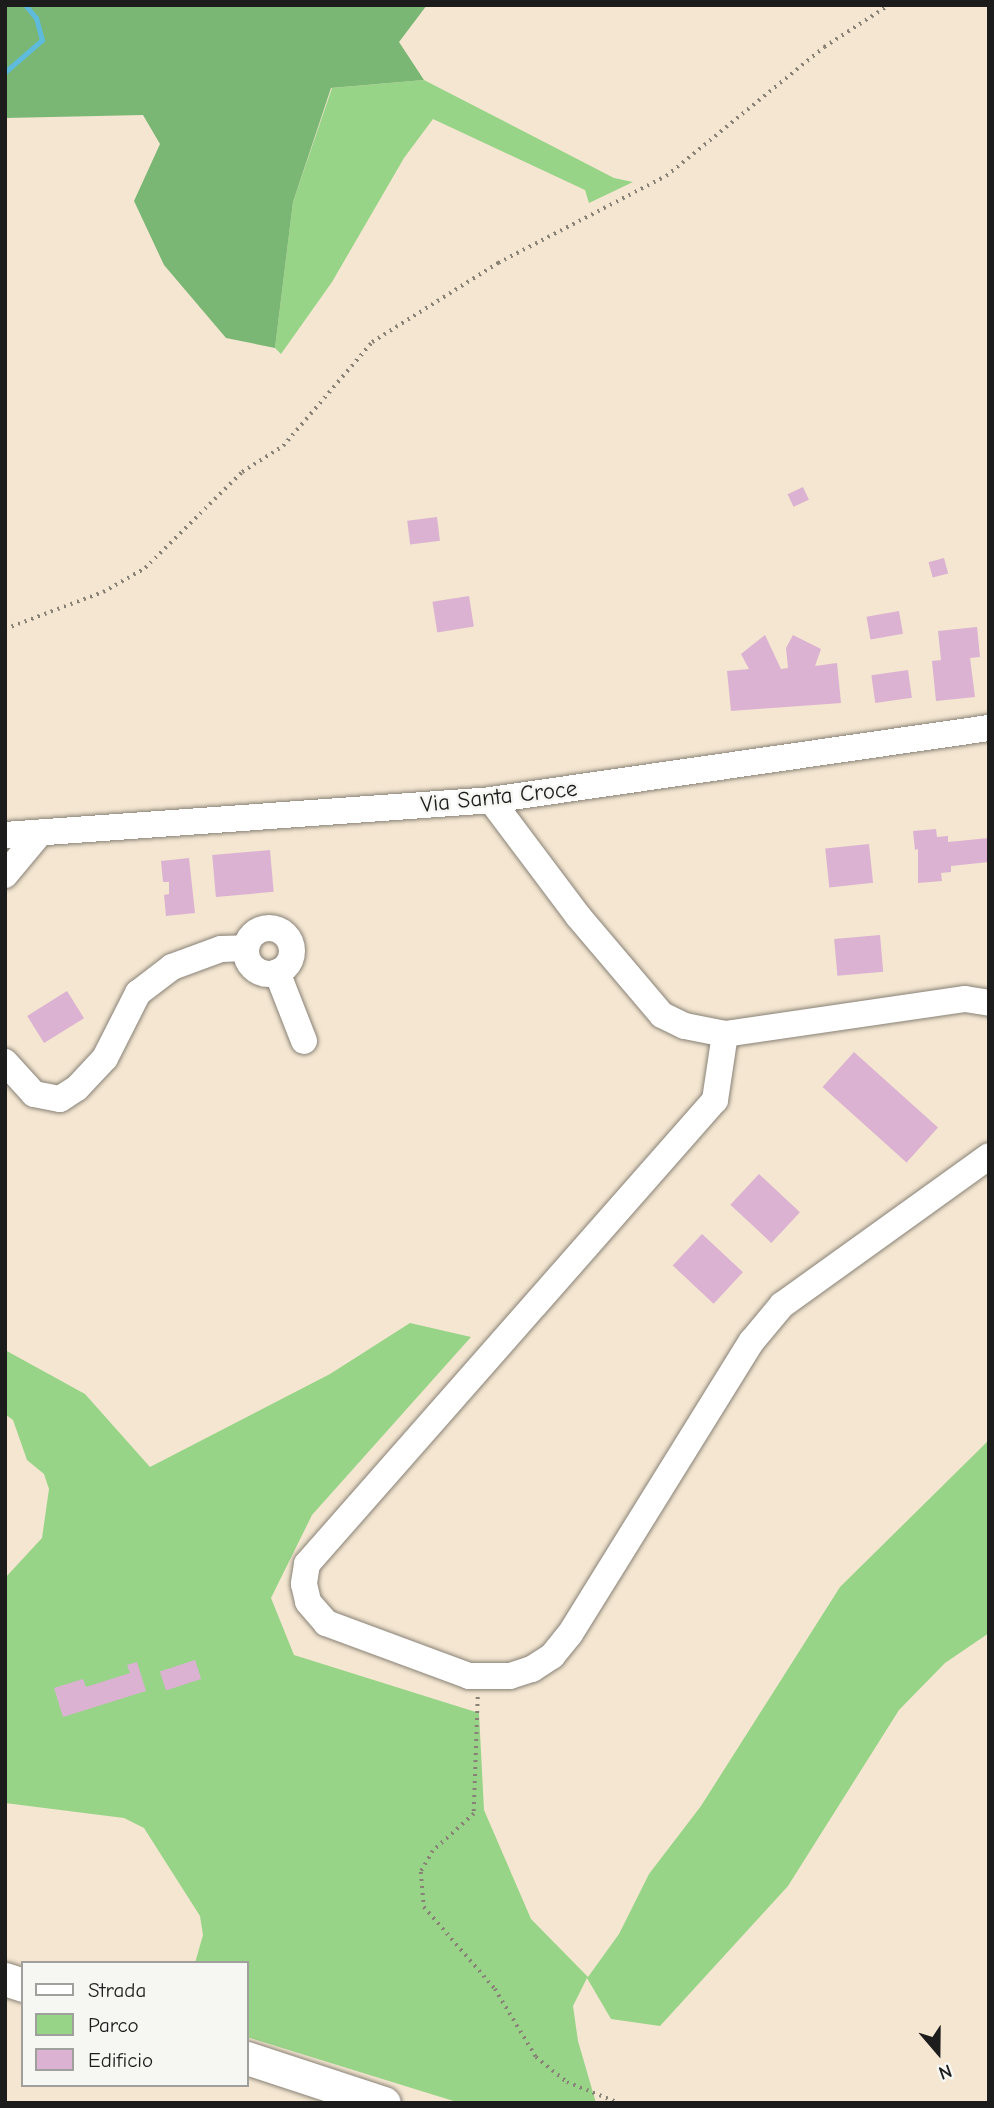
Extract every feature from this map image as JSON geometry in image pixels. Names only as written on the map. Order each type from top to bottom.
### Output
[{"type":"main road","points":[[248,2058],[384,2103]]},
{"type":"street","name":"Via Santa Croce","points":[[5,835],[491,800],[989,728]]},
{"type":"street","points":[[511,826],[524,796]]},
{"type":"street","points":[[491,800],[578,916],[662,1015],[685,1026],[725,1034],[965,999],[989,1003]]},
{"type":"street","points":[[5,875],[40,833]]},
{"type":"street","points":[[246,948],[258,930],[273,928],[286,935],[292,956],[277,972]]},
{"type":"street","points":[[246,948],[255,969],[277,972]]},
{"type":"street","points":[[5,1062],[34,1094],[60,1099],[77,1088],[105,1058],[138,993],[172,967],[221,949],[246,948]]},
{"type":"street","points":[[277,972],[304,1041]]},
{"type":"street","points":[[725,1034],[715,1100],[307,1564],[304,1584],[308,1602],[326,1623],[480,1675],[510,1676],[532,1669],[570,1634],[752,1341],[782,1305],[989,1156]]},
{"type":"path","points":[[5,629],[103,592],[145,568],[242,472],[283,446],[372,342],[499,262],[666,176],[824,47],[889,5]]},
{"type":"path","points":[[480,1675],[472,1751],[474,1814],[433,1851],[421,1872],[424,1907],[495,1989],[536,2057],[567,2082],[619,2103]]},
{"type":"green space","points":[[5,5],[427,5],[399,42],[424,80],[331,88],[293,202],[275,348],[226,338],[164,265],[134,201],[160,144],[143,115],[5,118]]},
{"type":"green space","points":[[424,80],[614,178],[633,182],[589,203],[585,190],[433,119],[404,158],[332,282],[281,354],[275,348],[293,202],[332,88]]},
{"type":"green space","points":[[410,1323],[471,1337],[312,1515],[271,1598],[294,1655],[479,1713],[484,1810],[531,1919],[588,1977],[619,1934],[649,1874],[701,1806],[840,1587],[989,1440],[989,1633],[945,1663],[899,1710],[788,1886],[660,2026],[611,2019],[587,1978],[573,2006],[578,2041],[596,2103],[460,2103],[248,2037],[248,1961],[196,1961],[203,1935],[200,1916],[144,1828],[124,1818],[5,1803],[5,1578],[42,1538],[49,1489],[44,1474],[27,1460],[13,1420],[5,1414],[5,1350],[85,1394],[150,1467],[330,1374]]},
{"type":"building","points":[[803,487],[809,500],[794,507],[788,494]]},
{"type":"building","points":[[437,517],[440,541],[410,544],[407,521]]},
{"type":"building","points":[[944,558],[948,573],[933,578],[929,562]]},
{"type":"building","points":[[469,596],[474,627],[437,632],[432,602]]},
{"type":"building","points":[[899,611],[903,634],[870,639],[867,617]]},
{"type":"building","points":[[977,627],[980,657],[970,658],[975,697],[936,701],[932,661],[941,660],[938,631]]},
{"type":"building","points":[[765,635],[781,669],[788,668],[786,648],[793,635],[821,649],[815,666],[837,663],[841,703],[731,711],[727,671],[749,669],[741,654]]},
{"type":"building","points":[[908,670],[912,698],[875,703],[871,675]]},
{"type":"building","points":[[936,829],[937,837],[948,836],[948,842],[989,838],[989,862],[951,866],[951,872],[941,873],[942,881],[918,883],[918,849],[915,850],[913,831]]},
{"type":"building","points":[[869,844],[873,883],[829,887],[825,849]]},
{"type":"building","points":[[270,850],[274,892],[216,897],[212,855]]},
{"type":"building","points":[[189,858],[195,913],[166,916],[164,895],[169,894],[169,882],[163,882],[161,861]]},
{"type":"building","points":[[880,935],[883,972],[837,976],[834,939]]},
{"type":"building","points":[[67,991],[84,1018],[44,1043],[27,1016]]},
{"type":"building","points":[[854,1052],[938,1128],[907,1163],[823,1087]]},
{"type":"building","points":[[759,1174],[800,1212],[771,1243],[730,1205]]},
{"type":"building","points":[[702,1234],[743,1272],[714,1304],[673,1265]]},
{"type":"building","points":[[195,1660],[201,1679],[166,1690],[160,1671]]},
{"type":"building","points":[[137,1662],[146,1691],[63,1717],[54,1688],[83,1679],[86,1687],[130,1673],[127,1665]]},
{"type":"waterway","points":[[5,72],[42,40],[36,18],[25,5]]}]
